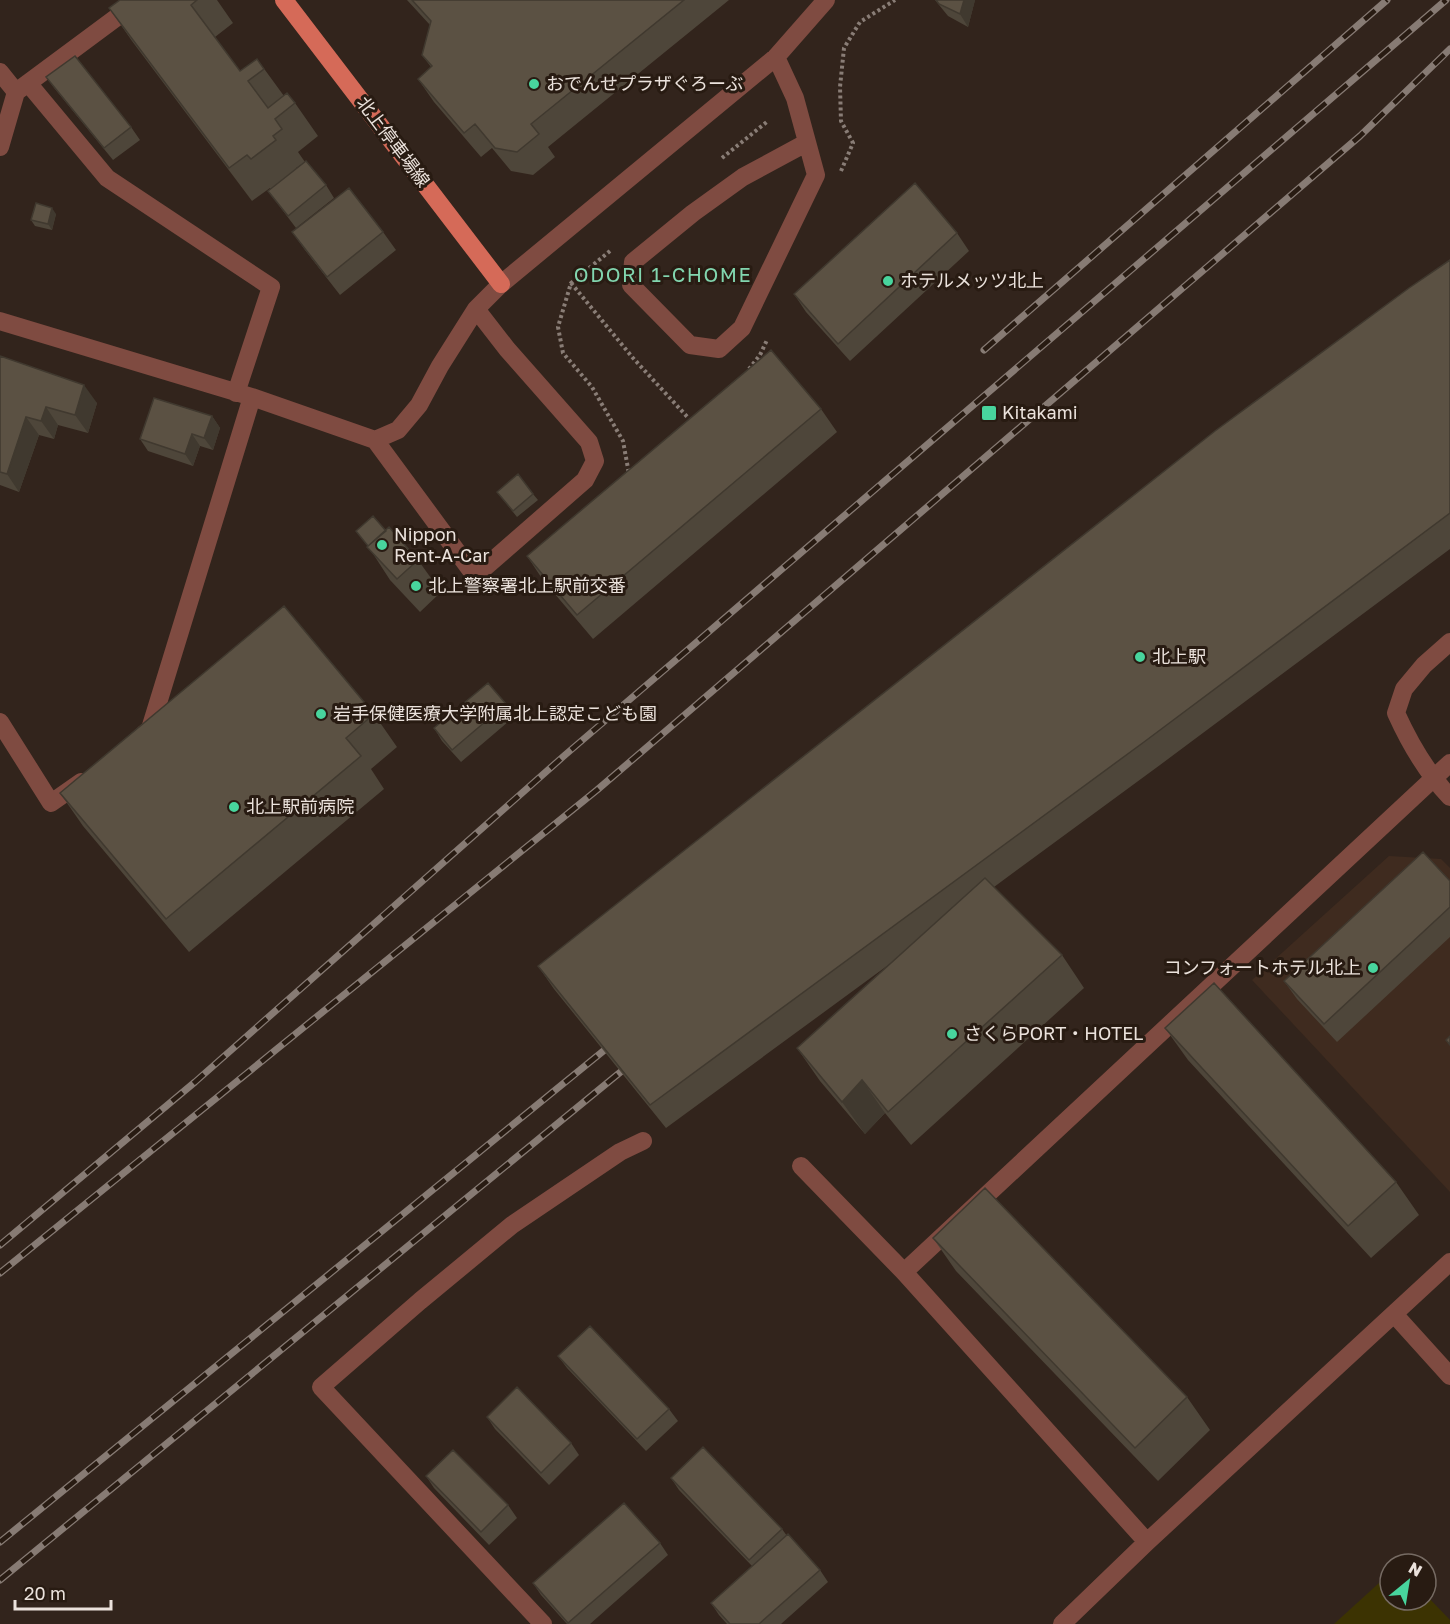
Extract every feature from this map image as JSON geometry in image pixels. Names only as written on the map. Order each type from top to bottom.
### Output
[{"type":"main road","name":"北上停車場線","points":[[284,0],[501,284]]},
{"type":"street","points":[[0,147],[22,88],[140,0]]},
{"type":"street","points":[[375,440],[398,430],[419,405],[440,366],[476,309],[501,284],[776,57],[826,0]]},
{"type":"street","points":[[776,57],[795,98],[816,175],[742,328],[719,349],[690,345],[631,285],[633,262],[693,213],[743,177],[806,143]]},
{"type":"street","points":[[0,72],[22,88],[107,178],[270,287],[244,395],[150,729],[132,743]]},
{"type":"street","points":[[0,321],[244,395],[375,440],[475,576],[585,480],[595,461],[589,442],[507,349],[476,309]]},
{"type":"street","points":[[1450,642],[1424,665],[1404,690],[1396,713],[1410,743],[1434,780],[1450,797]]},
{"type":"street","points":[[0,723],[51,803],[95,771]]},
{"type":"street","points":[[904,1272],[1450,764]]},
{"type":"street","points":[[543,1624],[321,1387],[512,1225],[620,1152],[643,1141]]},
{"type":"street","points":[[801,1166],[904,1272],[1147,1542]]},
{"type":"street","points":[[1062,1624],[1147,1542],[1450,1262]]},
{"type":"street","points":[[1394,1314],[1450,1376]]},
{"type":"path","points":[[717,162],[768,121]]},
{"type":"path","points":[[615,247],[571,283],[558,327],[563,353],[592,387],[623,441],[630,478],[639,470]]},
{"type":"shaded area","points":[[1389,856],[1441,859],[1450,868],[1450,1192],[1252,980]]},
{"type":"shaded area","points":[[1378,1584],[1378,1612],[1438,1612],[1438,1608],[1450,1620],[1450,1624],[1334,1624]]},
{"type":"building","points":[[120,0],[197,0],[191,5],[240,71],[257,59],[264,69],[248,81],[268,108],[287,93],[295,103],[275,119],[282,129],[273,136],[276,140],[251,159],[247,155],[229,168],[109,8]]},
{"type":"building","name":"おでんせプラザぐろーぶ","points":[[412,0],[684,0],[531,124],[539,134],[517,152],[495,148],[475,124],[464,133],[418,79],[432,66],[422,55],[431,21]]},
{"type":"building","points":[[936,0],[964,0],[960,14],[939,4]]},
{"type":"building","points":[[75,56],[131,127],[104,148],[46,77]]},
{"type":"building","points":[[306,161],[326,185],[288,216],[268,191]]},
{"type":"building","name":"ホテルメッツ北上","points":[[915,183],[957,233],[838,344],[794,294]]},
{"type":"building","points":[[349,188],[383,232],[327,277],[292,232]]},
{"type":"building","points":[[36,203],[52,208],[48,224],[31,220]]},
{"type":"building","name":"北上駅","points":[[1450,260],[1450,513],[1144,742],[650,1105],[538,966],[1215,431]]},
{"type":"building","points":[[771,350],[821,409],[577,615],[527,556]]},
{"type":"building","points":[[0,356],[84,385],[75,415],[46,407],[41,421],[26,417],[7,474],[0,472]]},
{"type":"building","points":[[154,398],[212,416],[204,438],[192,434],[185,454],[140,439]]},
{"type":"building","points":[[518,474],[533,494],[513,511],[497,492]]},
{"type":"building","points":[[373,516],[386,531],[368,546],[356,531]]},
{"type":"building","points":[[389,527],[418,560],[397,579],[367,547]]},
{"type":"building","name":"北上駅前病院","points":[[284,606],[374,714],[346,738],[361,756],[166,919],[60,793]]},
{"type":"building","points":[[488,683],[506,704],[452,750],[434,728]]},
{"type":"building","name":"コンフォートホテル北上","points":[[1423,852],[1450,881],[1450,907],[1324,1024],[1284,981]]},
{"type":"building","name":"さくらPORT・HOTEL","points":[[985,878],[1062,955],[888,1112],[862,1080],[842,1102],[797,1048]]},
{"type":"building","points":[[1214,983],[1396,1182],[1348,1226],[1165,1028]]},
{"type":"building","points":[[985,1188],[1187,1397],[1135,1448],[933,1238]]},
{"type":"building","points":[[590,1326],[669,1409],[637,1439],[558,1356]]},
{"type":"building","points":[[517,1387],[571,1443],[541,1473],[487,1417]]},
{"type":"building","points":[[703,1447],[782,1529],[749,1560],[671,1478]]},
{"type":"building","points":[[453,1450],[508,1505],[481,1532],[426,1476]]},
{"type":"building","points":[[624,1503],[660,1543],[568,1623],[533,1583]]},
{"type":"building","points":[[788,1534],[820,1570],[759,1624],[730,1624],[711,1603]]},
{"type":"railway","points":[[984,350],[1387,0]]},
{"type":"railway","points":[[0,1245],[195,1082],[565,755],[1446,0]]},
{"type":"railway","points":[[0,1273],[597,790],[1360,136],[1450,49]]},
{"type":"railway","points":[[0,1542],[607,1048]]},
{"type":"railway","points":[[0,1580],[623,1070]]},
{"type":"place","name":"おでんせプラザぐろーぶ","points":[[534,84]]},
{"type":"place","name":"ホテルメッツ北上","points":[[888,281]]},
{"type":"place","name":"Kitakami","points":[[989,413]]},
{"type":"place","name":"Nippon Rent-A-Car","points":[[382,545]]},
{"type":"place","name":"北上警察署北上駅前交番","points":[[416,586]]},
{"type":"place","name":"北上駅","points":[[1140,657]]},
{"type":"place","name":"岩手保健医療大学附属北上認定こども園","points":[[321,714]]},
{"type":"place","name":"北上駅前病院","points":[[234,807]]},
{"type":"place","name":"コンフォートホテル北上","points":[[1373,968]]},
{"type":"place","name":"さくらPORT・HOTEL","points":[[952,1034]]},
{"type":"district","name":"ODORI 1-CHOME","points":[[663,275]]}]
